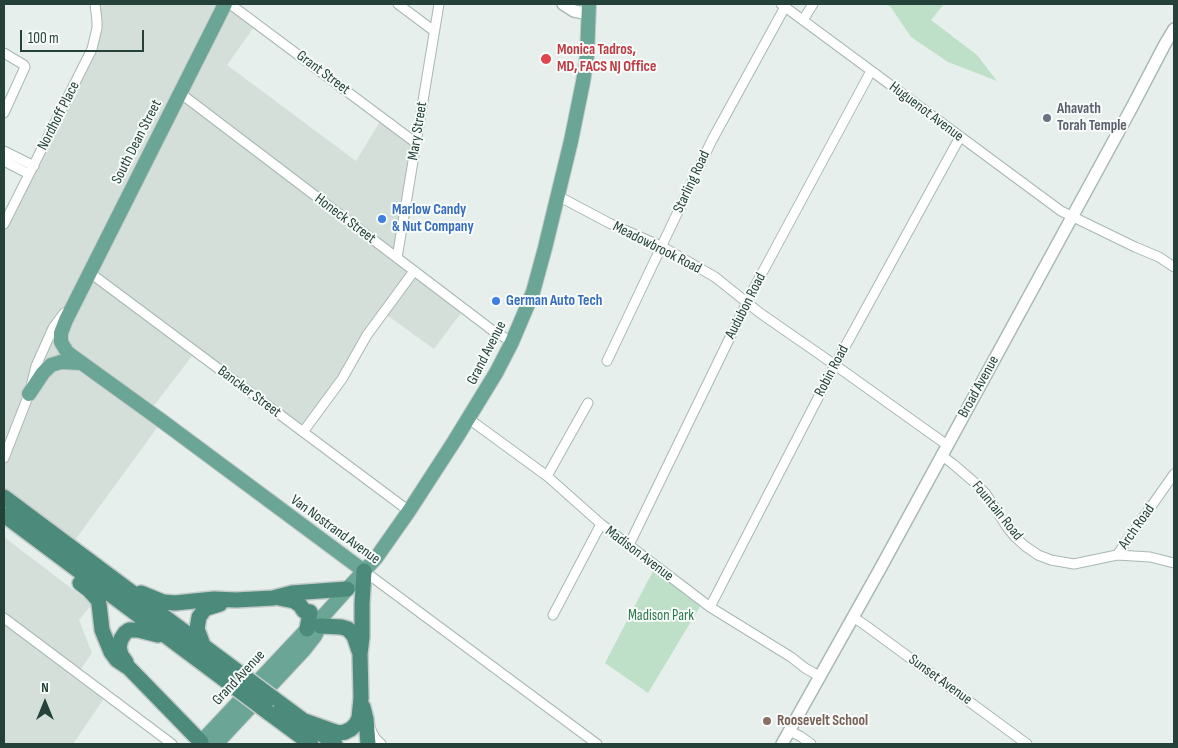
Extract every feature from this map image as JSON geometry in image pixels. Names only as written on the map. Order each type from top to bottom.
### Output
[{"type":"highway","points":[[4,497],[203,645],[269,713],[311,744]]},
{"type":"highway","points":[[4,515],[168,637],[235,679],[273,698],[335,744]]},
{"type":"highway","points":[[47,547],[78,582],[98,600],[102,630],[107,644],[117,660],[129,668]]},
{"type":"highway","points":[[302,720],[339,733],[351,729],[359,718],[364,571]]},
{"type":"highway","points":[[122,585],[169,603],[214,599],[273,598],[294,601],[304,611],[310,612],[317,623],[348,629],[354,636],[360,654]]},
{"type":"highway","points":[[273,598],[292,593],[347,589]]},
{"type":"highway","points":[[203,645],[197,629],[201,614],[211,606],[236,600]]},
{"type":"highway","points":[[168,637],[138,630],[129,630],[121,639],[119,647],[121,655],[129,668],[200,743]]},
{"type":"highway","points":[[361,698],[366,719],[368,744]]},
{"type":"main road","name":"South Dean Street","points":[[60,338],[63,327],[89,272],[225,4]]},
{"type":"main road","name":"Grand Avenue","points":[[200,743],[317,623],[376,558],[469,419],[512,342],[533,292],[558,196],[584,82],[587,56],[588,9]]},
{"type":"main road","name":"Van Nostrand Avenue","points":[[60,338],[67,352],[82,364],[364,571]]},
{"type":"main road","points":[[30,394],[43,373],[51,365],[61,362],[82,364]]},
{"type":"main road","name":"Grand Avenue","points":[[216,744],[316,636],[317,623]]},
{"type":"street","name":"Nordhoff Place","points":[[4,224],[92,50],[97,28],[95,4]]},
{"type":"street","name":"Grant Street","points":[[230,4],[416,143]]},
{"type":"street","points":[[398,4],[434,31]]},
{"type":"street","name":"Mary Street","points":[[397,258],[439,4]]},
{"type":"street","points":[[563,4],[574,11],[588,9]]},
{"type":"street","points":[[803,20],[813,4]]},
{"type":"street","name":"Huguenot Avenue","points":[[783,5],[1061,211],[1159,257],[1174,267]]},
{"type":"street","name":"Starling Road","points":[[606,361],[712,140],[783,5]]},
{"type":"street","name":"Broad Avenue","points":[[782,744],[1174,29]]},
{"type":"street","points":[[4,52],[24,64],[25,67],[4,113]]},
{"type":"street","name":"Audubon Road","points":[[629,546],[747,303],[871,71]]},
{"type":"street","name":"Honeck Street","points":[[180,93],[492,330],[512,342]]},
{"type":"street","name":"Robin Road","points":[[710,607],[835,365],[960,137]]},
{"type":"street","points":[[4,151],[32,170]]},
{"type":"street","points":[[4,161],[32,170]]},
{"type":"street","name":"Meadowbrook Road","points":[[558,196],[611,224],[661,246],[715,278],[770,320],[835,365],[944,450]]},
{"type":"street","points":[[303,432],[342,379],[367,335],[414,271]]},
{"type":"street","name":"Bancker Street","points":[[89,272],[409,511]]},
{"type":"street","name":"South Dean Street","points":[[4,458],[30,394],[36,366],[53,328],[79,294]]},
{"type":"street","points":[[547,476],[588,403]]},
{"type":"street","name":"Madison Avenue","points":[[469,419],[547,476],[601,524],[710,607],[819,676]]},
{"type":"street","name":"Fountain Road","points":[[944,450],[953,464],[986,494],[1015,537],[1038,555],[1051,560],[1074,564],[1117,555],[1150,557],[1174,563]]},
{"type":"street","name":"Arch Road","points":[[1117,555],[1174,474]]},
{"type":"street","points":[[553,615],[601,524]]},
{"type":"street","name":"Van Nostrand Avenue","points":[[364,571],[597,744]]},
{"type":"street","name":"Sunset Avenue","points":[[853,617],[1027,744]]},
{"type":"street","points":[[4,618],[172,744]]},
{"type":"street","points":[[366,719],[375,738],[381,744]]},
{"type":"street","points":[[789,731],[811,744]]},
{"type":"shaded area","points":[[95,4],[230,4],[257,23],[227,65],[356,161],[382,118],[416,143],[397,258],[464,309],[434,349],[384,313],[303,432],[195,352],[149,412],[162,421],[70,547],[4,497],[4,224],[92,50]]},
{"type":"shaded area","points":[[4,537],[92,604],[79,620],[92,653],[78,673],[105,697],[73,744],[4,744]]},
{"type":"green space","points":[[883,4],[944,4],[931,20],[977,55],[997,81],[948,62],[911,37],[890,6]]},
{"type":"green space","name":"Madison Park","points":[[653,571],[701,605],[648,693],[605,663]]},
{"type":"place","name":"Monica Tadros, MD, FACS NJ Office","points":[[546,59]]},
{"type":"place","name":"Ahavath Torah Temple","points":[[1047,118]]},
{"type":"place","name":"Marlow Candy & Nut Company","points":[[382,219]]},
{"type":"place","name":"German Auto Tech","points":[[496,301]]},
{"type":"place","name":"Roosevelt School","points":[[767,721]]}]
